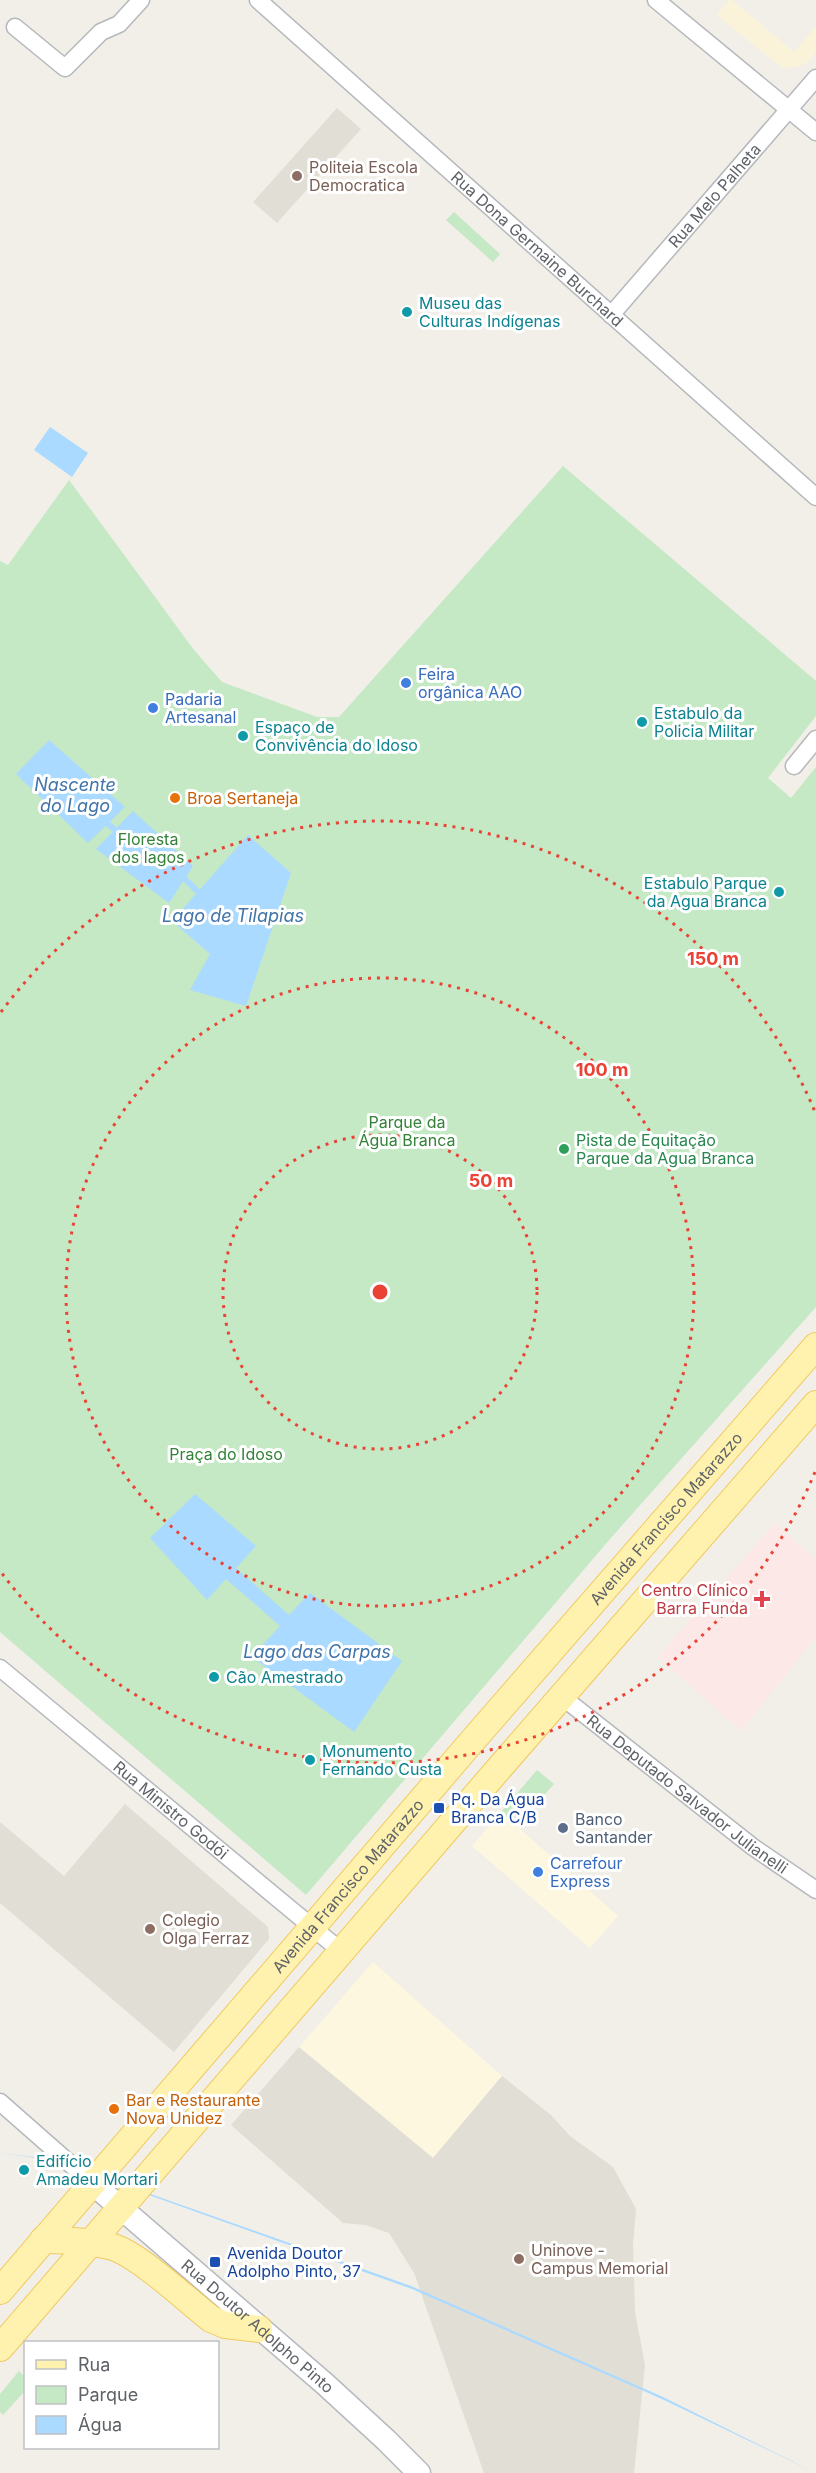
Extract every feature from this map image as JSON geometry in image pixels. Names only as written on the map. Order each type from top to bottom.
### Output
[{"type":"main road","name":"Avenida Francisco Matarazzo","points":[[0,2291],[816,1346]]},
{"type":"main road","points":[[0,2348],[561,1696],[816,1404]]},
{"type":"main road","points":[[43,2240],[90,2243],[115,2248],[132,2257],[211,2319],[225,2325],[259,2329]]},
{"type":"street","points":[[15,27],[65,68],[101,32],[119,24],[141,0]]},
{"type":"street","name":"Rua Dona Germaine Burchard","points":[[258,0],[816,497]]},
{"type":"street","points":[[656,0],[816,132]]},
{"type":"street","name":"Rua Melo Palheta","points":[[611,315],[816,78]]},
{"type":"street","points":[[794,766],[816,739]]},
{"type":"street","name":"Rua Ministro Godói","points":[[1,1670],[341,1951]]},
{"type":"street","name":"Rua Deputado Salvador Julianelli","points":[[561,1696],[753,1847],[816,1890]]},
{"type":"street","points":[[0,2102],[92,2183]]},
{"type":"street","name":"Rua Doutor Adolpho Pinto","points":[[92,2183],[334,2392],[419,2473]]},
{"type":"shaded area","name":"Politeia Escola Democratica","points":[[337,108],[361,129],[277,223],[253,202]]},
{"type":"shaded area","name":"Centro Clínico Barra Funda","points":[[775,1523],[816,1560],[816,1637],[741,1731],[658,1657]]},
{"type":"shaded area","name":"Colegio Olga Ferraz","points":[[125,1804],[268,1927],[269,1939],[174,2052],[0,1903],[0,1822],[64,1876]]},
{"type":"shaded area","points":[[501,1812],[618,1916],[590,1948],[472,1846]]},
{"type":"shaded area","points":[[373,1962],[502,2076],[433,2158],[299,2047]]},
{"type":"shaded area","name":"Uninove - Campus Memorial","points":[[299,2047],[433,2158],[502,2076],[551,2115],[570,2136],[613,2167],[636,2209],[633,2245],[635,2312],[645,2365],[634,2473],[484,2473],[414,2273],[389,2233],[365,2225],[343,2223],[231,2125]]},
{"type":"green space","points":[[454,212],[500,254],[493,262],[446,220]]},
{"type":"green space","name":"Parque da Água Branca","points":[[563,466],[816,681],[816,716],[768,778],[791,798],[816,767],[816,1307],[610,1539],[306,1895],[0,1632],[0,561],[8,565],[69,480],[194,650],[222,682],[317,717],[339,717]]},
{"type":"green space","points":[[537,1770],[554,1784],[516,1826],[501,1812]]},
{"type":"green space","points":[[19,2371],[24,2376],[24,2392],[3,2415],[0,2412],[0,2394]]},
{"type":"sand","points":[[729,0],[732,0],[794,52],[816,27],[814,54],[803,65],[792,68],[781,67],[717,15]]},
{"type":"water","points":[[50,427],[88,453],[72,477],[34,450]]},
{"type":"water","name":"Nascente do Lago","points":[[49,740],[125,807],[88,843],[16,774]]},
{"type":"water","points":[[133,811],[193,866],[169,903],[96,849]]},
{"type":"water","name":"Lago de Tilapias","points":[[248,835],[291,873],[246,1006],[190,990],[210,954],[172,921]]},
{"type":"water","name":"Lago das Carpas","points":[[195,1494],[256,1546],[236,1568],[289,1615],[310,1593],[402,1661],[354,1732],[252,1657],[280,1626],[226,1579],[207,1600],[150,1538]]},
{"type":"water","points":[[0,2153],[51,2159],[411,2286],[663,2397],[816,2473],[662,2399],[412,2289],[51,2160]]},
{"type":"waterway","points":[[108,824],[115,830]]},
{"type":"waterway","points":[[185,879],[198,892]]},
{"type":"place","name":"Politeia Escola Democratica","points":[[297,176]]},
{"type":"place","name":"Museu das Culturas Indígenas","points":[[407,312]]},
{"type":"place","name":"Feira orgânica AAO","points":[[406,683]]},
{"type":"place","name":"Padaria Artesanal","points":[[153,708]]},
{"type":"place","name":"Estabulo da Policia Militar","points":[[642,722]]},
{"type":"place","name":"Espaço de Convivência do Idoso","points":[[243,736]]},
{"type":"place","name":"Broa Sertaneja","points":[[175,798]]},
{"type":"place","name":"Estabulo Parque da Agua Branca","points":[[779,892]]},
{"type":"place","name":"Pista de Equitação Parque da Agua Branca","points":[[564,1149]]},
{"type":"place","name":"Centro Clínico Barra Funda","points":[[762,1599]]},
{"type":"place","name":"Cão Amestrado","points":[[214,1677]]},
{"type":"place","name":"Monumento Fernando Custa","points":[[310,1760]]},
{"type":"place","name":"Pq. Da Água Branca C/B","points":[[439,1808]]},
{"type":"place","name":"Banco Santander","points":[[563,1828]]},
{"type":"place","name":"Carrefour Express","points":[[538,1872]]},
{"type":"place","name":"Colegio Olga Ferraz","points":[[150,1929]]},
{"type":"place","name":"Bar e Restaurante Nova Unidez","points":[[114,2109]]},
{"type":"place","name":"Edifício Amadeu Mortari","points":[[24,2170]]},
{"type":"place","name":"Uninove - Campus Memorial","points":[[519,2259]]},
{"type":"place","name":"Avenida Doutor Adolpho Pinto, 37","points":[[215,2262]]},
{"type":"park label","name":"Floresta dos lagos","points":[[148,848]]},
{"type":"park label","name":"Praça do Idoso","points":[[226,1454]]}]
